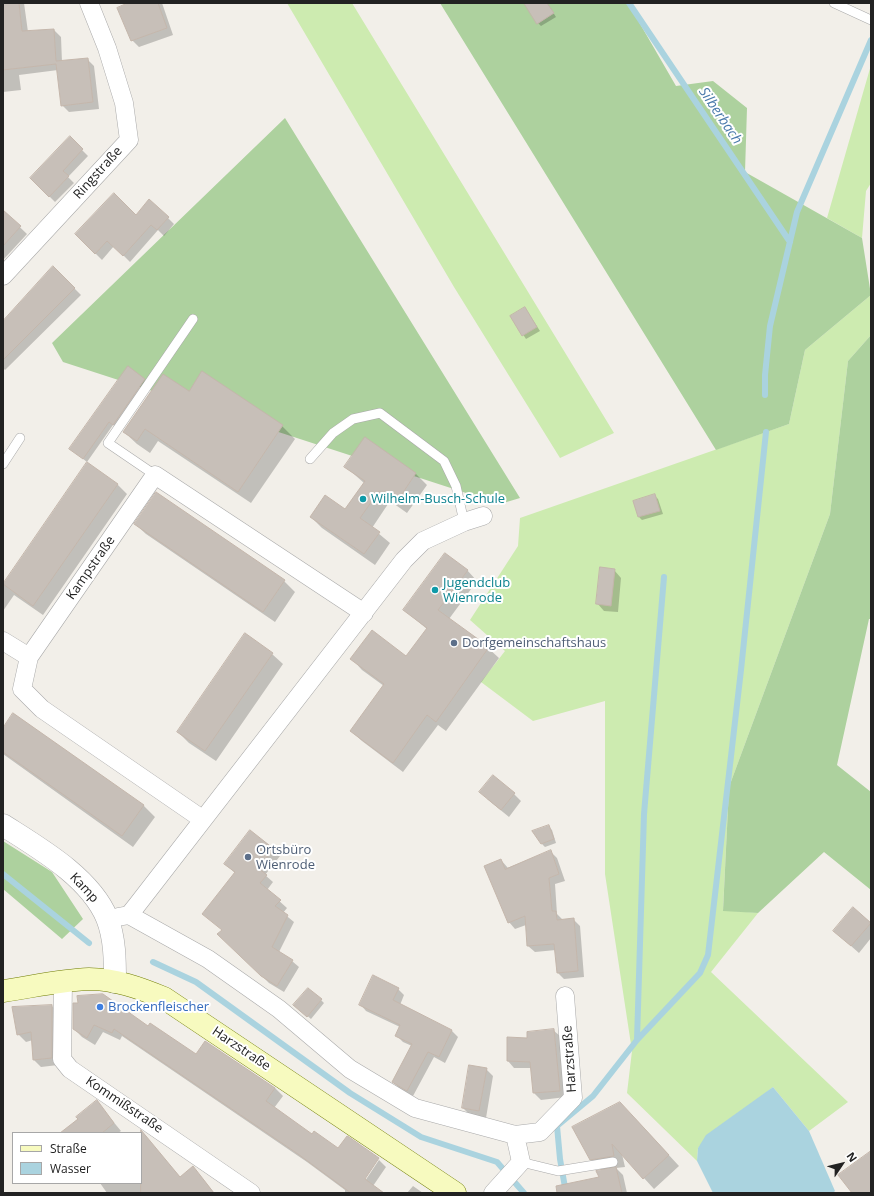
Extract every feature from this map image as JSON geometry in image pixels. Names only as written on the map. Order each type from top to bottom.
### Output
[{"type":"main road","name":"Harzstraße","points":[[3,991],[89,979],[116,982],[141,988],[164,998],[455,1193]]},
{"type":"street","name":"Ringstraße","points":[[3,276],[129,140],[124,103],[107,48],[89,3]]},
{"type":"street","points":[[155,475],[364,613]]},
{"type":"street","name":"Kampstraße","points":[[155,475],[29,657],[22,689],[42,709],[202,819]]},
{"type":"street","points":[[107,920],[129,915],[404,560],[422,541],[464,522],[483,516]]},
{"type":"street","points":[[3,641],[29,657]]},
{"type":"street","name":"Kamp","points":[[3,825],[46,854],[69,872],[100,904],[107,920],[114,952],[116,982]]},
{"type":"street","name":"Harzstraße","points":[[129,915],[208,959],[279,1008],[350,1069],[415,1108],[515,1135],[540,1132],[573,1098],[565,996]]},
{"type":"street","name":"Kommißstraße","points":[[63,982],[62,1059],[70,1069],[251,1193]]},
{"type":"street","points":[[495,1190],[518,1164],[515,1135]]},
{"type":"lane","points":[[834,3],[871,20]]},
{"type":"lane","points":[[155,475],[108,443],[193,319]]},
{"type":"lane","points":[[310,459],[333,432],[353,419],[380,413],[444,461],[456,486],[464,522]]},
{"type":"lane","points":[[3,464],[20,438]]},
{"type":"lane","points":[[518,1164],[558,1171],[614,1162]]},
{"type":"green space","points":[[287,3],[352,3],[614,433],[560,458],[454,287]]},
{"type":"green space","points":[[440,3],[628,3],[676,86],[713,81],[747,108],[745,172],[862,238],[871,295],[805,350],[789,424],[716,450]]},
{"type":"green space","points":[[871,65],[871,183],[866,191],[862,238],[827,218]]},
{"type":"green space","points":[[285,118],[520,498],[500,504],[63,362],[52,343]]},
{"type":"green space","points":[[871,295],[871,335],[848,361],[830,514],[729,787],[723,910],[758,913],[711,972],[848,1102],[809,1131],[773,1087],[698,1148],[697,1161],[627,1093],[632,1051],[605,874],[605,701],[533,721],[481,682],[505,651],[470,620],[518,546],[520,518],[789,424],[805,350]]},
{"type":"green space","points":[[871,335],[871,619],[869,619],[837,765],[871,792],[871,890],[824,852],[758,913],[723,911],[729,787],[830,514],[848,361]]},
{"type":"green space","points":[[3,841],[52,872],[83,919],[62,939],[3,889]]},
{"type":"water","points":[[773,1087],[809,1131],[835,1191],[833,1193],[713,1193],[697,1161],[698,1148],[706,1135]]},
{"type":"building","points":[[3,3],[19,3],[22,31],[54,29],[56,61],[88,58],[93,102],[61,106],[56,64],[3,70]]},
{"type":"building","points":[[128,3],[158,3],[167,28],[131,41],[117,8]]},
{"type":"building","points":[[524,3],[547,3],[554,13],[537,24]]},
{"type":"building","points":[[70,136],[83,149],[63,171],[69,176],[49,197],[30,178]]},
{"type":"building","points":[[114,193],[136,215],[149,199],[169,217],[157,230],[151,225],[123,256],[107,241],[95,254],[75,234]]},
{"type":"building","points":[[3,210],[21,226],[3,246]]},
{"type":"building","points":[[53,266],[75,288],[3,360],[3,321]]},
{"type":"building","points":[[525,307],[537,327],[522,336],[510,316]]},
{"type":"building","points":[[128,366],[145,379],[113,425],[109,422],[83,459],[69,449]]},
{"type":"building","points":[[202,371],[283,425],[238,492],[145,429],[137,441],[123,432],[163,374],[189,391]]},
{"type":"building","name":"Wilhelm-Busch-Schule","points":[[365,437],[416,473],[396,503],[379,491],[360,518],[380,532],[364,554],[310,517],[325,495],[345,509],[365,481],[344,467]]},
{"type":"building","points":[[87,462],[118,484],[33,606],[3,584]]},
{"type":"building","points":[[156,492],[285,580],[263,612],[134,524]]},
{"type":"building","points":[[655,494],[660,511],[638,517],[633,501]]},
{"type":"building","points":[[445,553],[468,570],[438,610],[489,647],[436,722],[427,715],[393,763],[350,731],[384,684],[350,659],[372,630],[406,656],[427,628],[403,610]]},
{"type":"building","points":[[600,567],[615,569],[611,606],[596,604]]},
{"type":"building","points":[[245,633],[273,653],[205,751],[177,732]]},
{"type":"building","points":[[13,713],[144,805],[122,836],[3,752],[3,728]]},
{"type":"building","points":[[493,775],[515,793],[501,810],[479,792]]},
{"type":"building","points":[[549,825],[554,839],[541,844],[532,831]]},
{"type":"building","points":[[250,830],[274,849],[258,868],[267,875],[260,883],[281,900],[275,906],[288,915],[272,947],[293,960],[277,986],[261,976],[217,934],[222,930],[202,914],[235,872],[224,864]]},
{"type":"building","points":[[551,850],[559,874],[549,878],[552,911],[556,911],[557,920],[574,918],[578,971],[557,973],[554,944],[527,946],[525,916],[508,923],[484,866],[501,859],[505,869]]},
{"type":"building","points":[[853,907],[871,923],[851,946],[833,931]]},
{"type":"building","points":[[373,975],[399,988],[393,1000],[452,1030],[439,1057],[428,1052],[407,1091],[392,1082],[412,1044],[395,1036],[400,1025],[359,1005]]},
{"type":"building","points":[[308,988],[322,999],[307,1017],[293,1005]]},
{"type":"building","points":[[103,994],[148,1026],[150,1023],[196,1054],[205,1041],[275,1088],[266,1101],[312,1134],[314,1131],[338,1148],[347,1136],[379,1158],[365,1179],[384,1193],[351,1193],[298,1154],[114,1029],[112,1033],[94,1025],[87,1038],[73,1029],[73,1003],[78,1003],[77,996]]},
{"type":"building","points":[[52,1005],[52,1058],[33,1060],[31,1032],[17,1035],[12,1007]]},
{"type":"building","points":[[554,1029],[560,1091],[533,1093],[530,1062],[507,1061],[507,1037],[527,1038],[527,1032]]},
{"type":"building","points":[[469,1065],[487,1068],[479,1111],[462,1108]]},
{"type":"building","points":[[97,1100],[114,1123],[103,1132],[61,1132],[78,1119],[76,1117]]},
{"type":"building","points":[[620,1102],[669,1155],[643,1179],[612,1144],[614,1156],[590,1160],[572,1127]]},
{"type":"building","points":[[141,1130],[180,1177],[193,1166],[214,1193],[141,1193]]},
{"type":"building","points":[[871,1151],[871,1193],[852,1193],[838,1175]]},
{"type":"building","points":[[616,1167],[622,1193],[557,1193],[556,1186],[599,1177],[596,1171]]},
{"type":"waterway","name":"Silberbach","points":[[629,3],[790,242]]},
{"type":"waterway","points":[[765,395],[765,375],[770,326],[797,212],[871,40]]},
{"type":"waterway","points":[[566,1193],[560,1159],[557,1126],[593,1096],[637,1040],[700,973],[708,955],[741,670],[766,432]]},
{"type":"waterway","points":[[637,1040],[644,814],[664,577]]},
{"type":"waterway","points":[[3,874],[89,943]]},
{"type":"waterway","points":[[153,962],[196,982],[350,1093],[421,1137],[497,1162],[524,1193]]},
{"type":"place","name":"Wilhelm-Busch-Schule","points":[[363,499]]},
{"type":"place","name":"Jugendclub Wienrode","points":[[435,590]]},
{"type":"place","name":"Dorfgemeinschaftshaus","points":[[454,643]]},
{"type":"place","name":"Ortsbüro Wienrode","points":[[248,857]]},
{"type":"place","name":"Brockenfleischer","points":[[100,1007]]}]
